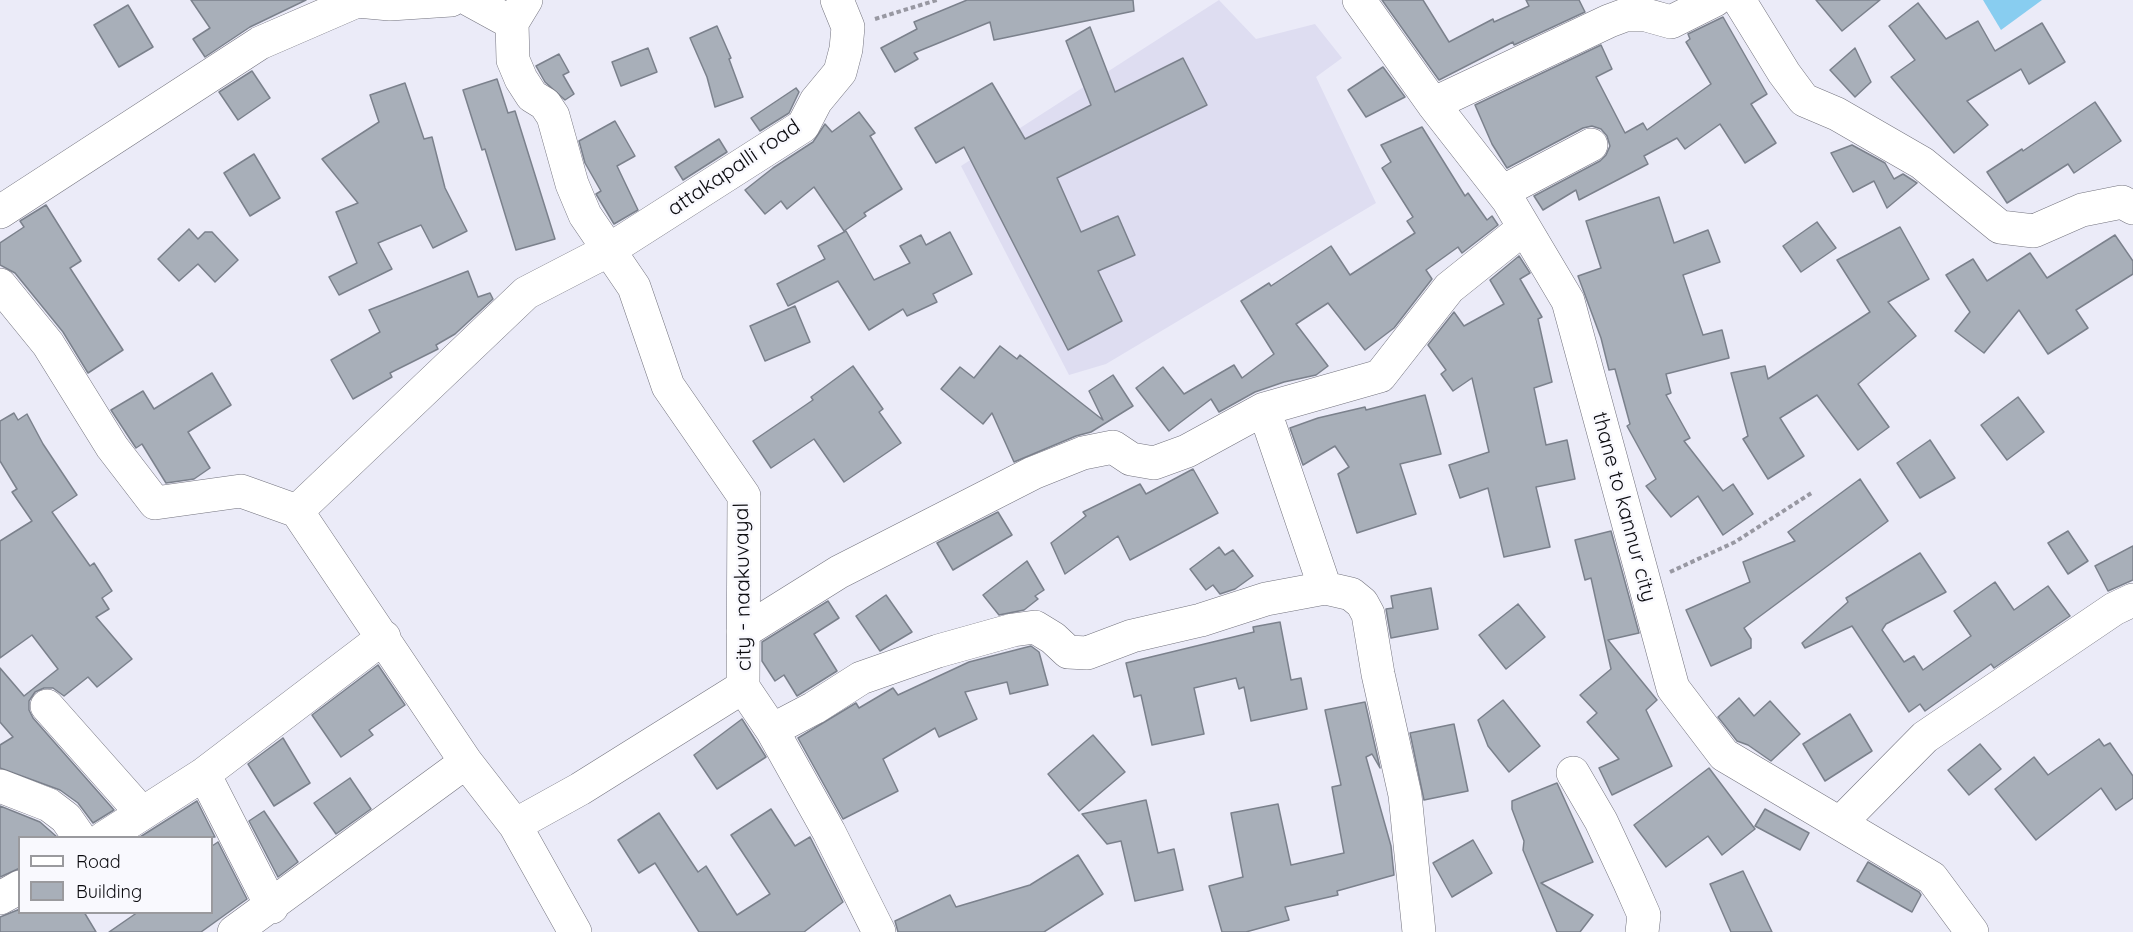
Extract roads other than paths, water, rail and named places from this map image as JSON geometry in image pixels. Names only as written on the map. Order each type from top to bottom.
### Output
[{"type":"street","points":[[0,212],[260,43],[357,1],[390,4],[451,0]]},
{"type":"street","points":[[470,0],[519,11]]},
{"type":"street","name":"thane to kannur city","points":[[1359,0],[1433,104],[1502,192],[1568,301],[1673,688],[1724,755],[1932,878],[1972,932]]},
{"type":"street","points":[[1433,104],[1625,15],[1646,15],[1671,21],[1716,0]]},
{"type":"street","points":[[1739,0],[1784,73],[1804,100],[1838,114],[1922,163],[2000,227],[2034,231],[2082,210],[2122,202],[2133,208]]},
{"type":"street","name":"city - naakuvayal","points":[[515,825],[580,789],[743,687],[744,496],[668,386],[634,287],[581,205],[553,116],[545,104],[532,96],[517,69],[513,60],[519,11]]},
{"type":"street","name":"attakapalli road","points":[[297,511],[526,293],[609,249],[803,126],[816,101],[840,72],[842,14]]},
{"type":"street","points":[[1502,192],[1591,145]]},
{"type":"street","points":[[743,632],[839,572],[1033,473],[1083,453],[1113,447],[1131,459],[1154,463],[1187,451],[1264,409],[1380,376],[1449,288],[1524,228]]},
{"type":"street","points":[[0,285],[48,344],[112,447],[155,503],[242,491],[297,511],[466,762],[515,825],[575,932]]},
{"type":"street","points":[[1264,409],[1325,588]]},
{"type":"street","points":[[772,730],[814,708],[861,678],[938,651],[1013,630],[1035,627],[1053,638],[1068,652],[1087,653],[1132,636],[1201,620],[1266,599],[1325,588],[1351,594],[1362,603],[1368,615],[1378,674],[1405,795],[1419,932]]},
{"type":"street","points":[[1840,823],[1924,737],[2114,609],[2133,600]]},
{"type":"street","points":[[105,836],[204,774],[384,637]]},
{"type":"street","points":[[743,687],[772,730],[830,832],[879,932]]},
{"type":"street","points":[[47,706],[141,812]]},
{"type":"street","points":[[234,932],[272,907],[466,762]]},
{"type":"street","points":[[1573,772],[1601,821],[1644,915],[1642,932]]},
{"type":"street","points":[[204,774],[272,907]]},
{"type":"street","points":[[0,786],[49,805],[66,818],[79,836]]},
{"type":"street","points":[[0,898],[18,888]]},
{"type":"water","points":[[1983,0],[2042,0],[2001,30]]}]
